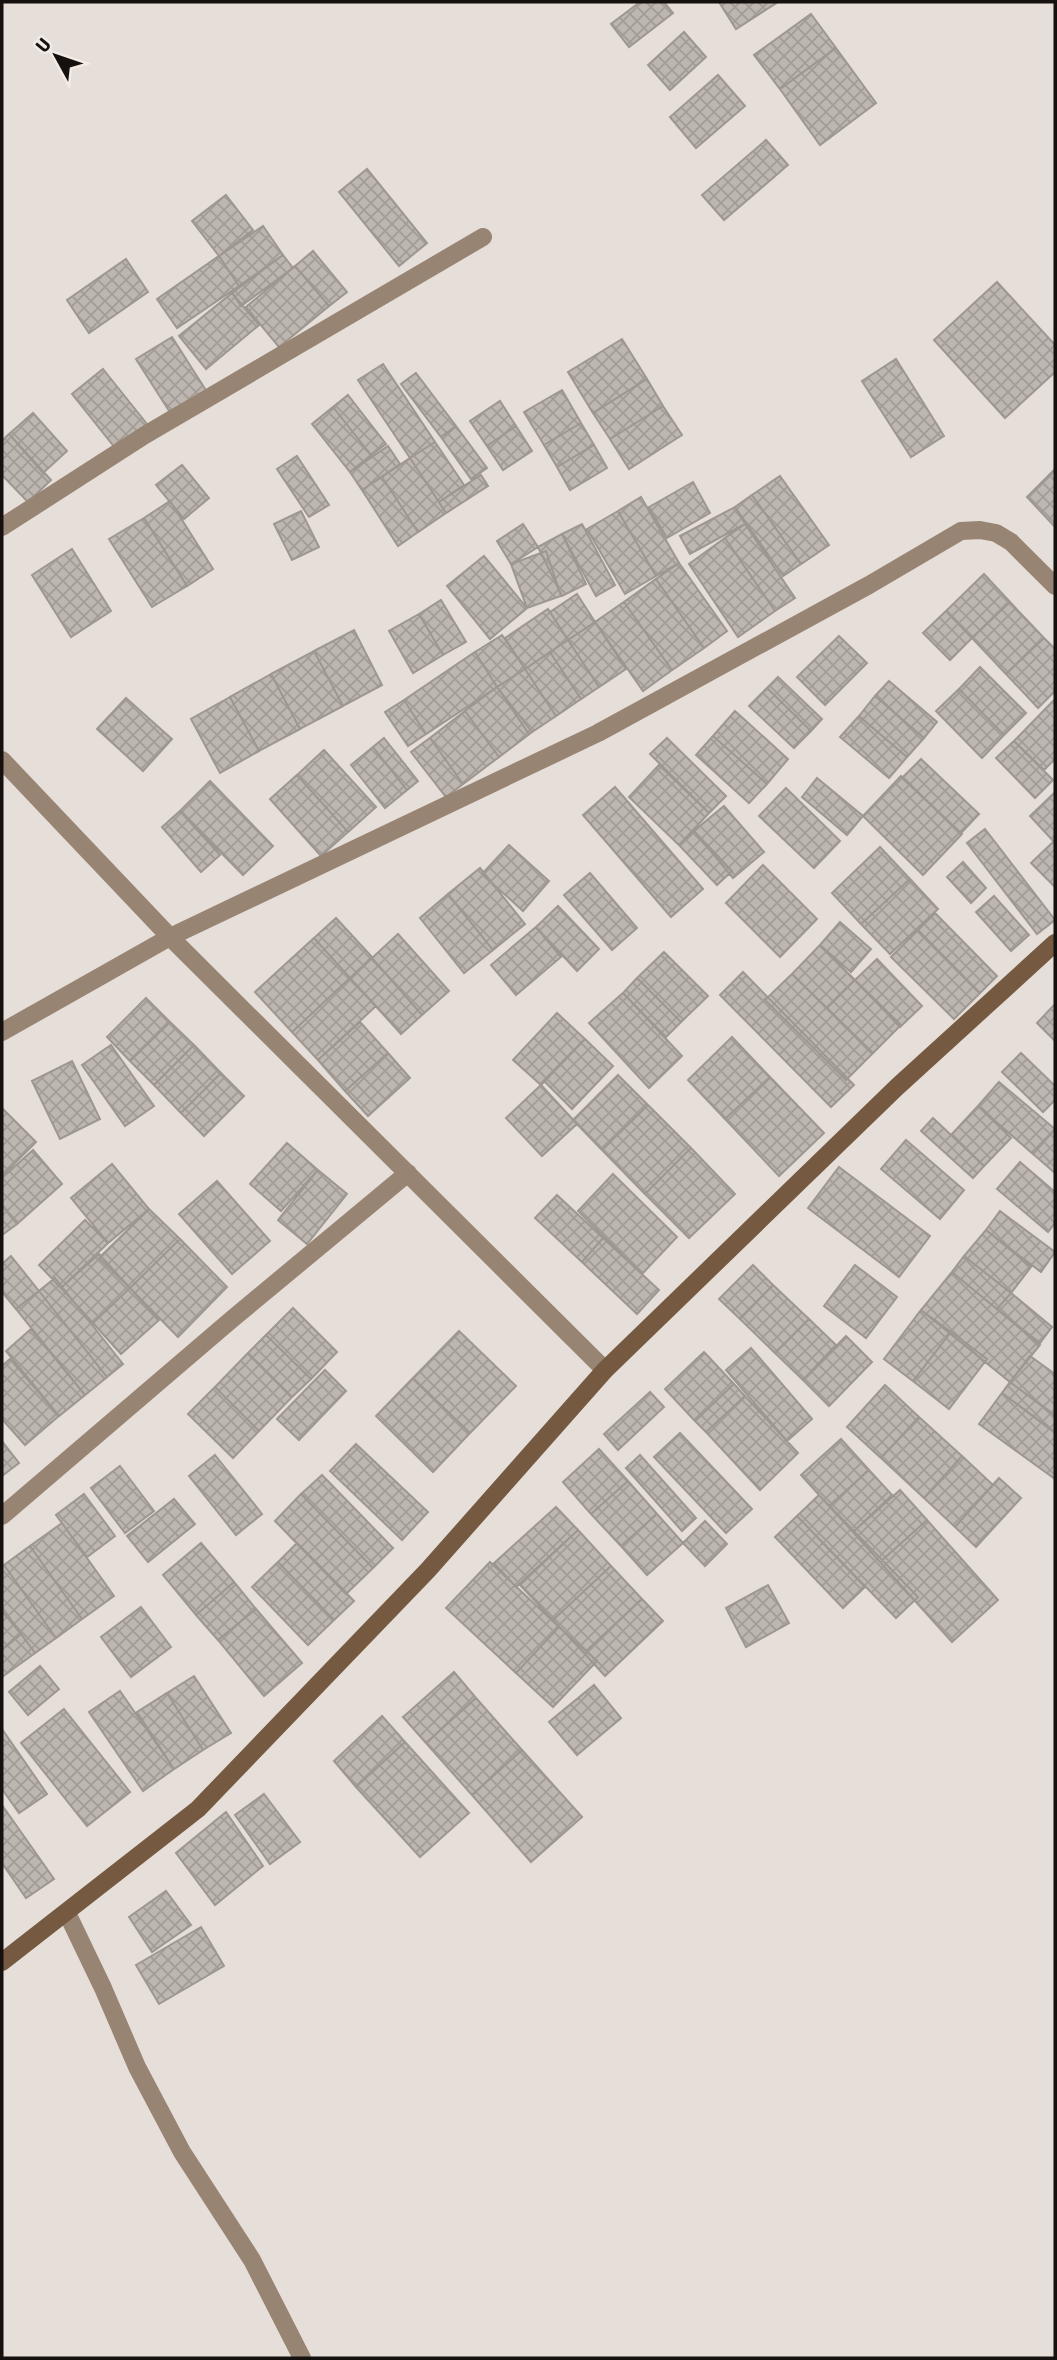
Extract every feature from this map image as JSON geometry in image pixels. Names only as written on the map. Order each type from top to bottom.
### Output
[{"type":"street","points":[[2,527],[145,435],[483,237]]},
{"type":"street","points":[[2,1032],[170,937],[598,733],[869,585],[961,531],[996,533],[1011,542],[1055,586]]},
{"type":"street","points":[[2,760],[170,937],[605,1370]]},
{"type":"street","points":[[2,1962],[198,1809],[428,1570],[605,1370],[897,1087],[1055,943]]},
{"type":"street","points":[[2,1516],[408,1173]]},
{"type":"street","points":[[66,1913],[137,2067],[182,2152],[253,2260],[302,2358]]},
{"type":"building","points":[[640,2],[664,2],[673,13],[629,47],[611,24]]},
{"type":"building","points":[[719,2],[778,2],[736,29]]},
{"type":"building","points":[[811,14],[836,48],[780,89],[754,55]]},
{"type":"building","points":[[684,32],[706,57],[670,90],[648,65]]},
{"type":"building","points":[[836,48],[876,103],[820,145],[780,89]]},
{"type":"building","points":[[718,75],[745,106],[696,148],[670,117]]},
{"type":"building","points":[[766,140],[788,165],[724,220],[702,195]]},
{"type":"building","points":[[367,169],[427,243],[399,266],[339,192]]},
{"type":"building","points":[[226,195],[253,230],[219,256],[192,221]]},
{"type":"building","points":[[263,226],[283,255],[239,286],[219,256]]},
{"type":"building","points":[[313,251],[347,292],[329,306],[295,266]]},
{"type":"building","points":[[283,255],[293,268],[241,306],[232,293]]},
{"type":"building","points":[[219,256],[239,286],[177,328],[157,299]]},
{"type":"building","points":[[126,259],[148,292],[89,333],[67,300]]},
{"type":"building","points":[[295,266],[329,306],[279,347],[246,307]]},
{"type":"building","points":[[997,282],[1055,345],[1055,372],[1005,418],[934,340]]},
{"type":"building","points":[[232,293],[259,325],[206,369],[179,336]]},
{"type":"building","points":[[172,337],[207,392],[171,414],[136,359]]},
{"type":"building","points":[[622,339],[647,379],[593,413],[568,372]]},
{"type":"building","points":[[896,359],[944,436],[911,457],[862,381]]},
{"type":"building","points":[[383,364],[435,442],[410,458],[358,380]]},
{"type":"building","points":[[103,369],[147,424],[116,449],[72,394]]},
{"type":"building","points":[[416,373],[456,426],[441,437],[401,384]]},
{"type":"building","points":[[647,379],[663,406],[610,439],[593,413]]},
{"type":"building","points":[[562,390],[581,423],[544,445],[524,412]]},
{"type":"building","points":[[348,395],[386,444],[371,455],[333,407]]},
{"type":"building","points":[[500,401],[516,426],[487,446],[470,421]]},
{"type":"building","points":[[663,406],[682,435],[629,469],[610,439]]},
{"type":"building","points":[[333,407],[371,455],[350,472],[312,424]]},
{"type":"building","points":[[33,413],[67,451],[43,473],[9,434]]},
{"type":"building","points":[[581,423],[594,445],[557,467],[544,445]]},
{"type":"building","points":[[456,426],[487,468],[471,479],[441,437]]},
{"type":"building","points":[[516,426],[532,451],[503,470],[487,446]]},
{"type":"building","points":[[9,434],[51,480],[28,502],[2,475],[2,441]]},
{"type":"building","points":[[435,442],[464,485],[439,502],[410,458]]},
{"type":"building","points":[[594,445],[607,468],[570,490],[557,467]]},
{"type":"building","points":[[388,446],[400,464],[362,490],[350,472]]},
{"type":"building","points":[[297,456],[329,505],[309,517],[277,469]]},
{"type":"building","points":[[410,458],[446,513],[418,532],[382,477]]},
{"type":"building","points":[[182,465],[209,498],[184,519],[156,485]]},
{"type":"building","points":[[1055,469],[1055,527],[1027,497]]},
{"type":"building","points":[[481,475],[488,486],[446,513],[439,502]]},
{"type":"building","points":[[780,476],[829,545],[801,564],[752,495]]},
{"type":"building","points":[[382,477],[418,532],[398,546],[362,490]]},
{"type":"building","points":[[693,482],[710,513],[667,538],[649,507]]},
{"type":"building","points":[[752,495],[801,564],[783,576],[735,507]]},
{"type":"building","points":[[641,497],[679,563],[656,576],[618,511]]},
{"type":"building","points":[[170,501],[213,569],[187,586],[144,518]]},
{"type":"building","points":[[735,507],[745,524],[690,554],[680,536]]},
{"type":"building","points":[[301,511],[319,547],[292,560],[274,524]]},
{"type":"building","points":[[618,511],[656,576],[625,594],[587,529]]},
{"type":"building","points":[[144,518],[187,586],[152,607],[109,539]]},
{"type":"building","points":[[523,524],[538,547],[511,564],[497,541]]},
{"type":"building","points":[[582,524],[615,585],[596,596],[562,534]]},
{"type":"building","points":[[745,524],[795,598],[775,611],[725,538]]},
{"type":"building","points":[[562,534],[586,584],[562,596],[538,547]]},
{"type":"building","points":[[725,538],[775,611],[738,637],[689,564]]},
{"type":"building","points":[[72,549],[111,611],[71,637],[32,575]]},
{"type":"building","points":[[546,551],[561,596],[527,608],[511,564]]},
{"type":"building","points":[[484,556],[527,608],[490,639],[447,586]]},
{"type":"building","points":[[679,563],[727,631],[704,648],[656,579]]},
{"type":"building","points":[[984,574],[1010,602],[972,638],[946,611]]},
{"type":"building","points":[[656,579],[704,648],[672,670],[624,602]]},
{"type":"building","points":[[577,594],[595,622],[568,640],[550,612]]},
{"type":"building","points":[[441,600],[466,642],[443,655],[419,614]]},
{"type":"building","points":[[624,602],[672,670],[643,691],[595,622]]},
{"type":"building","points":[[1010,602],[1044,638],[1006,674],[972,638]]},
{"type":"building","points":[[548,609],[568,640],[525,669],[505,638]]},
{"type":"building","points":[[946,611],[972,638],[950,660],[923,633]]},
{"type":"building","points":[[419,614],[443,655],[413,673],[389,631]]},
{"type":"building","points":[[595,622],[626,669],[599,687],[568,640]]},
{"type":"building","points":[[354,630],[382,685],[343,706],[314,651]]},
{"type":"building","points":[[502,635],[525,669],[497,687],[475,652]]},
{"type":"building","points":[[839,636],[867,663],[825,705],[797,677]]},
{"type":"building","points":[[1044,638],[1055,649],[1055,691],[1038,708],[1006,674]]},
{"type":"building","points":[[568,640],[599,687],[581,699],[550,652]]},
{"type":"building","points":[[314,651],[343,706],[300,729],[271,674]]},
{"type":"building","points":[[475,652],[497,687],[426,734],[404,700]]},
{"type":"building","points":[[550,652],[581,699],[556,716],[525,669]]},
{"type":"building","points":[[980,667],[1026,713],[1004,735],[959,689]]},
{"type":"building","points":[[525,669],[556,716],[529,734],[497,687]]},
{"type":"building","points":[[271,674],[300,729],[259,751],[230,697]]},
{"type":"building","points":[[778,677],[822,719],[811,731],[767,688]]},
{"type":"building","points":[[889,681],[937,722],[924,738],[875,696]]},
{"type":"building","points":[[497,687],[532,732],[499,757],[465,711]]},
{"type":"building","points":[[767,688],[811,731],[794,748],[749,706]]},
{"type":"building","points":[[959,689],[1004,735],[982,758],[936,711]]},
{"type":"building","points":[[875,696],[924,738],[907,757],[859,716]]},
{"type":"building","points":[[230,697],[259,751],[220,773],[191,719]]},
{"type":"building","points":[[126,698],[172,739],[143,771],[97,729]]},
{"type":"building","points":[[1055,699],[1055,759],[1044,770],[1014,741]]},
{"type":"building","points":[[404,700],[426,734],[408,746],[385,712]]},
{"type":"building","points":[[465,711],[499,757],[463,784],[430,738]]},
{"type":"building","points":[[735,711],[788,759],[767,784],[713,736]]},
{"type":"building","points":[[859,716],[907,757],[889,778],[840,737]]},
{"type":"building","points":[[713,736],[767,784],[749,803],[696,755]]},
{"type":"building","points":[[384,738],[418,781],[407,790],[373,747]]},
{"type":"building","points":[[430,738],[463,784],[446,797],[411,752]]},
{"type":"building","points":[[667,738],[726,796],[709,813],[650,754]]},
{"type":"building","points":[[1014,741],[1053,780],[1035,798],[996,758]]},
{"type":"building","points":[[373,747],[407,790],[385,808],[351,765]]},
{"type":"building","points":[[324,750],[376,807],[348,832],[297,775]]},
{"type":"building","points":[[921,759],[979,814],[961,833],[902,778]]},
{"type":"building","points":[[659,765],[709,813],[679,845],[629,797]]},
{"type":"building","points":[[297,775],[348,832],[321,856],[270,799]]},
{"type":"building","points":[[901,776],[962,834],[923,875],[863,816]]},
{"type":"building","points":[[817,778],[863,816],[847,835],[802,797]]},
{"type":"building","points":[[210,781],[273,846],[243,875],[180,811]]},
{"type":"building","points":[[615,787],[703,889],[671,917],[583,815]]},
{"type":"building","points":[[786,788],[840,841],[814,868],[759,816]]},
{"type":"building","points":[[1055,792],[1055,843],[1030,816]]},
{"type":"building","points":[[724,806],[764,852],[733,878],[694,831]]},
{"type":"building","points":[[180,811],[220,855],[201,872],[162,827]]},
{"type":"building","points":[[985,829],[1055,920],[1037,934],[967,843]]},
{"type":"building","points":[[694,831],[732,871],[717,885],[679,845]]},
{"type":"building","points":[[1055,843],[1055,887],[1031,863]]},
{"type":"building","points":[[509,845],[549,881],[523,911],[482,874]]},
{"type":"building","points":[[880,847],[910,879],[861,924],[832,893]]},
{"type":"building","points":[[963,862],[986,888],[971,903],[947,877]]},
{"type":"building","points":[[763,865],[817,919],[780,957],[726,903]]},
{"type":"building","points":[[480,868],[525,924],[493,950],[448,894]]},
{"type":"building","points":[[590,873],[637,928],[612,950],[564,895]]},
{"type":"building","points":[[910,879],[938,909],[890,954],[861,924]]},
{"type":"building","points":[[448,894],[493,950],[464,973],[420,918]]},
{"type":"building","points":[[994,896],[1029,935],[1011,951],[976,912]]},
{"type":"building","points":[[558,906],[599,949],[577,971],[536,927]]},
{"type":"building","points":[[935,913],[997,976],[980,993],[918,930]]},
{"type":"building","points":[[336,918],[372,957],[350,978],[314,938]]},
{"type":"building","points":[[840,922],[871,949],[851,972],[820,945]]},
{"type":"building","points":[[536,927],[561,957],[516,995],[491,965]]},
{"type":"building","points":[[918,930],[980,993],[954,1019],[891,957]]},
{"type":"building","points":[[398,934],[449,991],[422,1015],[372,958]]},
{"type":"building","points":[[314,938],[350,978],[292,1032],[255,992]]},
{"type":"building","points":[[820,945],[855,980],[827,1008],[792,974]]},
{"type":"building","points":[[664,952],[708,996],[681,1022],[637,978]]},
{"type":"building","points":[[372,958],[422,1015],[401,1034],[350,978]]},
{"type":"building","points":[[877,959],[922,1006],[900,1027],[855,980]]},
{"type":"building","points":[[743,972],[854,1085],[831,1107],[720,995]]},
{"type":"building","points":[[792,974],[873,1053],[846,1080],[765,1000]]},
{"type":"building","points":[[350,978],[376,1006],[318,1060],[292,1032]]},
{"type":"building","points":[[637,978],[681,1022],[666,1037],[623,993]]},
{"type":"building","points":[[855,980],[901,1025],[873,1053],[827,1008]]},
{"type":"building","points":[[623,993],[682,1056],[649,1088],[589,1023]]},
{"type":"building","points":[[146,998],[170,1022],[130,1061],[107,1037]]},
{"type":"building","points":[[1055,1004],[1055,1041],[1037,1023]]},
{"type":"building","points":[[557,1013],[585,1039],[541,1085],[513,1060]]},
{"type":"building","points":[[170,1022],[194,1045],[154,1085],[130,1061]]},
{"type":"building","points":[[360,1022],[388,1053],[345,1091],[318,1060]]},
{"type":"building","points":[[732,1037],[770,1077],[725,1119],[688,1080]]},
{"type":"building","points":[[585,1039],[613,1066],[572,1109],[544,1081]]},
{"type":"building","points":[[111,1045],[154,1106],[125,1126],[82,1065]]},
{"type":"building","points":[[194,1045],[221,1073],[181,1113],[154,1085]]},
{"type":"building","points":[[388,1053],[410,1078],[368,1116],[345,1091]]},
{"type":"building","points":[[1021,1053],[1055,1086],[1055,1100],[1043,1112],[1002,1072]]},
{"type":"building","points":[[72,1061],[100,1119],[60,1139],[32,1081]]},
{"type":"building","points":[[221,1073],[244,1096],[204,1136],[181,1113]]},
{"type":"building","points":[[618,1075],[648,1105],[602,1150],[573,1120]]},
{"type":"building","points":[[770,1077],[824,1133],[779,1176],[725,1119]]},
{"type":"building","points":[[999,1082],[1055,1129],[1033,1154],[978,1106]]},
{"type":"building","points":[[541,1085],[577,1124],[542,1156],[506,1118]]},
{"type":"building","points":[[648,1105],[691,1148],[645,1194],[602,1150]]},
{"type":"building","points":[[978,1106],[1011,1138],[984,1166],[951,1135]]},
{"type":"building","points":[[2,1108],[36,1142],[2,1176]]},
{"type":"building","points":[[933,1118],[984,1166],[973,1178],[921,1131]]},
{"type":"building","points":[[1055,1129],[1055,1173],[1033,1154]]},
{"type":"building","points":[[906,1140],[964,1190],[940,1219],[881,1169]]},
{"type":"building","points":[[287,1143],[318,1170],[281,1211],[250,1184]]},
{"type":"building","points":[[691,1148],[735,1194],[689,1238],[645,1194]]},
{"type":"building","points":[[33,1150],[62,1184],[17,1224],[2,1206],[2,1178]]},
{"type":"building","points":[[1020,1162],[1055,1192],[1055,1223],[1048,1232],[997,1189]]},
{"type":"building","points":[[112,1164],[149,1209],[108,1243],[71,1198]]},
{"type":"building","points":[[839,1167],[930,1236],[899,1277],[808,1208]]},
{"type":"building","points":[[318,1170],[347,1194],[307,1244],[278,1220]]},
{"type":"building","points":[[613,1174],[677,1237],[642,1274],[578,1211]]},
{"type":"building","points":[[217,1181],[270,1241],[232,1274],[179,1214]]},
{"type":"building","points":[[557,1195],[603,1238],[582,1262],[535,1218]]},
{"type":"building","points":[[2,1204],[17,1224],[2,1235]]},
{"type":"building","points":[[149,1209],[180,1239],[130,1288],[99,1258]]},
{"type":"building","points":[[1000,1211],[1055,1252],[1041,1272],[986,1230]]},
{"type":"building","points":[[85,1220],[108,1243],[61,1288],[39,1265]]},
{"type":"building","points":[[986,1230],[1031,1267],[1011,1293],[964,1256]]},
{"type":"building","points":[[603,1238],[659,1290],[637,1314],[582,1262]]},
{"type":"building","points":[[180,1239],[227,1287],[178,1337],[130,1288]]},
{"type":"building","points":[[99,1254],[130,1288],[93,1323],[61,1288]]},
{"type":"building","points":[[11,1256],[39,1291],[16,1309],[2,1292],[2,1264]]},
{"type":"building","points":[[964,1256],[1011,1293],[997,1309],[952,1272]]},
{"type":"building","points":[[753,1265],[773,1285],[740,1319],[719,1299]]},
{"type":"building","points":[[855,1265],[897,1297],[866,1338],[824,1306]]},
{"type":"building","points":[[952,1272],[1040,1345],[1010,1382],[921,1310]]},
{"type":"building","points":[[55,1278],[123,1364],[107,1377],[39,1291]]},
{"type":"building","points":[[773,1285],[809,1319],[775,1353],[740,1319]]},
{"type":"building","points":[[130,1288],[159,1320],[121,1354],[93,1323]]},
{"type":"building","points":[[39,1291],[107,1377],[85,1395],[16,1309]]},
{"type":"building","points":[[1011,1293],[1052,1327],[1040,1343],[997,1309]]},
{"type":"building","points":[[293,1308],[337,1352],[311,1379],[266,1335]]},
{"type":"building","points":[[921,1310],[951,1332],[913,1381],[884,1359]]},
{"type":"building","points":[[809,1319],[836,1345],[803,1380],[775,1353]]},
{"type":"building","points":[[31,1329],[85,1395],[59,1416],[6,1351]]},
{"type":"building","points":[[459,1331],[516,1386],[470,1433],[413,1378]]},
{"type":"building","points":[[951,1332],[987,1359],[949,1409],[913,1381]]},
{"type":"building","points":[[266,1335],[311,1379],[292,1397],[248,1353]]},
{"type":"building","points":[[846,1336],[872,1362],[829,1406],[803,1380]]},
{"type":"building","points":[[751,1348],[812,1419],[787,1441],[726,1370]]},
{"type":"building","points":[[704,1352],[734,1384],[695,1421],[665,1389]]},
{"type":"building","points":[[248,1353],[292,1397],[259,1431],[215,1387]]},
{"type":"building","points":[[1030,1356],[1055,1374],[1055,1416],[1010,1382]]},
{"type":"building","points":[[10,1359],[59,1416],[25,1445],[2,1419],[2,1366]]},
{"type":"building","points":[[325,1370],[346,1391],[299,1440],[277,1419]]},
{"type":"building","points":[[413,1378],[470,1433],[433,1472],[376,1416]]},
{"type":"building","points":[[1010,1382],[1055,1415],[1055,1433],[1002,1393]]},
{"type":"building","points":[[734,1384],[745,1396],[706,1432],[695,1421]]},
{"type":"building","points":[[885,1385],[919,1417],[881,1458],[847,1427]]},
{"type":"building","points":[[215,1387],[259,1431],[233,1458],[188,1414]]},
{"type":"building","points":[[650,1392],[664,1407],[618,1450],[604,1434]]},
{"type":"building","points":[[1002,1393],[1055,1432],[1055,1479],[979,1424]]},
{"type":"building","points":[[745,1396],[798,1453],[760,1490],[706,1432]]},
{"type":"building","points":[[919,1417],[962,1456],[924,1498],[881,1458]]},
{"type":"building","points":[[680,1433],[752,1509],[726,1533],[654,1457]]},
{"type":"building","points":[[841,1439],[869,1470],[829,1506],[801,1475]]},
{"type":"building","points":[[2,1441],[19,1463],[2,1476]]},
{"type":"building","points":[[356,1444],[428,1512],[402,1540],[330,1471]]},
{"type":"building","points":[[599,1449],[628,1481],[591,1514],[563,1482]]},
{"type":"building","points":[[215,1455],[262,1514],[236,1535],[189,1476]]},
{"type":"building","points":[[640,1455],[696,1518],[682,1531],[626,1468]]},
{"type":"building","points":[[962,1456],[993,1485],[955,1527],[924,1498]]},
{"type":"building","points":[[120,1466],[154,1511],[125,1533],[91,1488]]},
{"type":"building","points":[[869,1470],[892,1495],[853,1532],[829,1506]]},
{"type":"building","points":[[322,1475],[393,1548],[373,1568],[301,1494]]},
{"type":"building","points":[[999,1478],[1021,1498],[976,1547],[955,1527]]},
{"type":"building","points":[[628,1481],[657,1514],[621,1546],[591,1514]]},
{"type":"building","points":[[900,1490],[927,1520],[880,1562],[853,1532]]},
{"type":"building","points":[[84,1494],[115,1536],[87,1557],[56,1515]]},
{"type":"building","points":[[301,1494],[373,1568],[346,1594],[275,1521]]},
{"type":"building","points":[[819,1495],[918,1597],[896,1618],[797,1516]]},
{"type":"building","points":[[174,1499],[195,1524],[148,1562],[127,1536]]},
{"type":"building","points":[[556,1507],[578,1530],[516,1587],[494,1563]]},
{"type":"building","points":[[657,1514],[683,1543],[647,1575],[621,1546]]},
{"type":"building","points":[[797,1516],[865,1587],[843,1608],[775,1537]]},
{"type":"building","points":[[927,1520],[998,1600],[952,1642],[880,1562]]},
{"type":"building","points":[[705,1521],[727,1544],[705,1566],[683,1543]]},
{"type":"building","points":[[62,1523],[114,1596],[82,1619],[30,1546]]},
{"type":"building","points":[[578,1530],[611,1566],[553,1620],[520,1585]]},
{"type":"building","points":[[201,1543],[234,1582],[196,1615],[163,1575]]},
{"type":"building","points":[[297,1543],[354,1601],[334,1620],[278,1562]]},
{"type":"building","points":[[30,1546],[82,1619],[56,1638],[4,1565]]},
{"type":"building","points":[[278,1562],[334,1620],[308,1645],[252,1587]]},
{"type":"building","points":[[490,1562],[559,1627],[516,1673],[446,1608]]},
{"type":"building","points":[[4,1565],[56,1638],[35,1653],[2,1607]]},
{"type":"building","points":[[611,1566],[642,1599],[584,1653],[553,1620]]},
{"type":"building","points":[[234,1582],[256,1609],[218,1640],[196,1615]]},
{"type":"building","points":[[768,1585],[789,1623],[746,1647],[726,1608]]},
{"type":"building","points":[[642,1599],[663,1621],[605,1676],[584,1653]]},
{"type":"building","points":[[141,1607],[171,1647],[131,1677],[101,1637]]},
{"type":"building","points":[[256,1609],[302,1663],[264,1696],[218,1640]]},
{"type":"building","points":[[2,1611],[21,1634],[2,1650]]},
{"type":"building","points":[[559,1627],[597,1661],[553,1707],[516,1673]]},
{"type":"building","points":[[21,1634],[35,1653],[2,1677],[2,1649]]},
{"type":"building","points":[[40,1666],[59,1689],[28,1715],[9,1692]]},
{"type":"building","points":[[454,1672],[476,1698],[426,1743],[403,1717]]},
{"type":"building","points":[[194,1676],[231,1733],[203,1750],[167,1693]]},
{"type":"building","points":[[594,1685],[621,1718],[577,1755],[549,1722]]},
{"type":"building","points":[[120,1691],[174,1769],[143,1791],[89,1712]]},
{"type":"building","points":[[167,1693],[203,1750],[174,1769],[137,1712]]},
{"type":"building","points":[[476,1698],[522,1750],[472,1795],[426,1743]]},
{"type":"building","points":[[64,1709],[130,1792],[87,1826],[21,1743]]},
{"type":"building","points":[[382,1716],[405,1742],[356,1787],[334,1761]]},
{"type":"building","points":[[2,1729],[47,1794],[19,1813],[2,1789]]},
{"type":"building","points":[[405,1742],[469,1813],[420,1857],[356,1787]]},
{"type":"building","points":[[522,1750],[582,1817],[531,1862],[472,1795]]},
{"type":"building","points":[[264,1794],[300,1842],[270,1864],[235,1815]]},
{"type":"building","points":[[2,1805],[54,1879],[26,1898],[2,1863]]},
{"type":"building","points":[[226,1812],[263,1866],[215,1905],[176,1853]]},
{"type":"building","points":[[166,1891],[191,1925],[152,1952],[129,1917]]},
{"type":"building","points":[[201,1927],[224,1966],[159,2004],[136,1965]]}]
